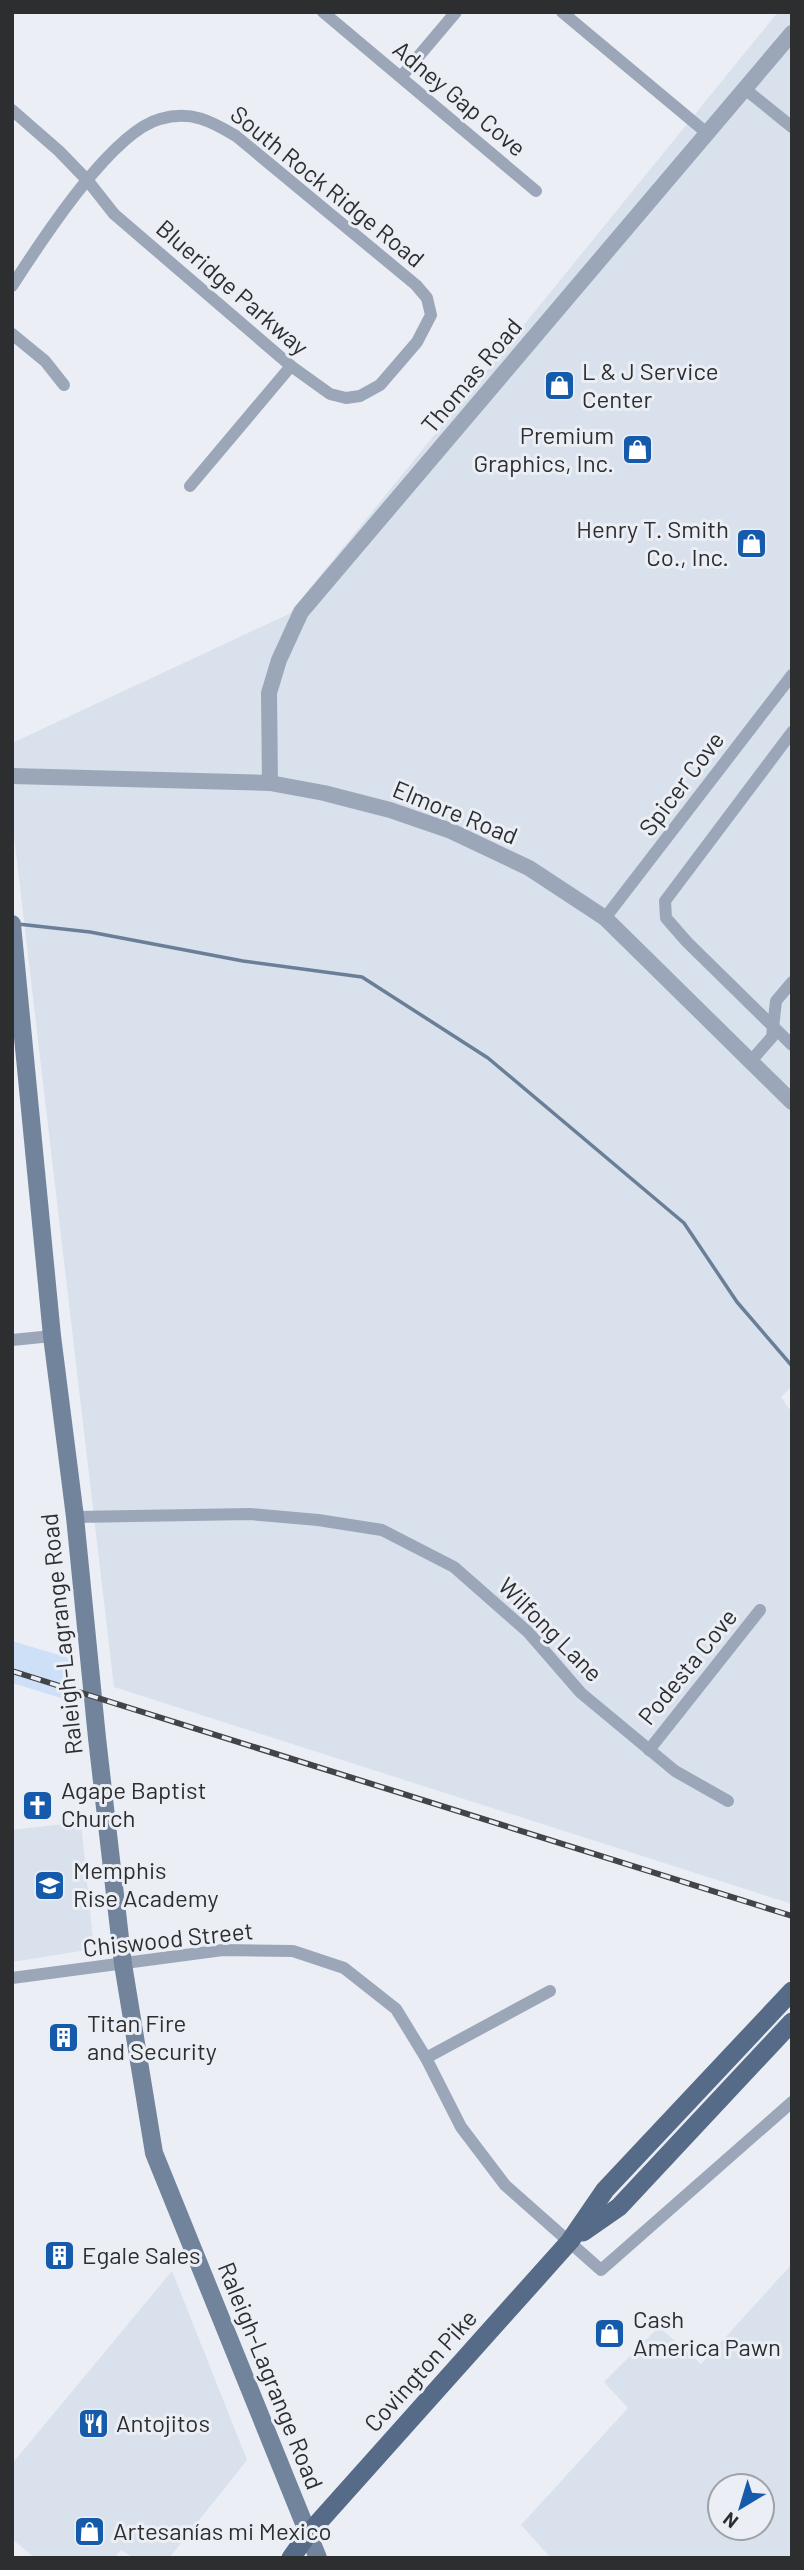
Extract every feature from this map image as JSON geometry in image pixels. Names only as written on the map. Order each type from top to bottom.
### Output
[{"type":"main road","name":"Raleigh-Lagrange Road","points":[[12,924],[18,1059],[75,1517],[92,1697],[123,1964],[153,2153],[318,2558]]},
{"type":"main road","name":"Covington Pike","points":[[291,2558],[308,2534],[570,2241],[605,2190],[792,1991]]},
{"type":"main road","name":"Covington Pike","points":[[570,2241],[619,2207],[792,2022]]},
{"type":"main road","name":"Covington Pike","points":[[275,2558],[308,2534]]},
{"type":"street","name":"Adney Gap Cove","points":[[323,12],[536,191]]},
{"type":"street","points":[[401,77],[456,12]]},
{"type":"street","points":[[562,12],[708,134]]},
{"type":"street","name":"Thomas Road","points":[[270,783],[269,693],[279,660],[301,612],[792,33]]},
{"type":"street","points":[[745,89],[792,127]]},
{"type":"street","name":"Blueridge Parkway","points":[[12,110],[88,181],[114,214],[291,366],[330,394],[346,398],[360,396],[380,385],[417,342],[430,315]]},
{"type":"street","name":"South Rock Ridge Road","points":[[88,181],[114,151],[142,127],[159,119],[178,116],[208,119],[236,136],[416,285],[427,298],[430,315]]},
{"type":"street","points":[[12,286],[35,250],[88,181]]},
{"type":"street","points":[[12,334],[45,361],[64,385]]},
{"type":"street","points":[[190,486],[291,366]]},
{"type":"street","name":"Spicer Cove","points":[[605,918],[791,677]]},
{"type":"street","points":[[783,1037],[666,918],[665,901],[792,732]]},
{"type":"street","name":"Elmore Road","points":[[12,776],[270,783],[390,810],[451,831],[529,868],[605,918],[792,1102]]},
{"type":"street","points":[[783,1037],[776,1002],[792,982]]},
{"type":"street","points":[[750,1062],[783,1037]]},
{"type":"street","points":[[12,1340],[52,1336]]},
{"type":"street","name":"Wilfong Lane","points":[[75,1517],[250,1514],[318,1520],[383,1530],[454,1567],[528,1632],[581,1693],[675,1770],[728,1801]]},
{"type":"street","name":"Podesta Cove","points":[[649,1750],[760,1610]]},
{"type":"street","name":"Chiswood Street","points":[[12,1978],[223,1950],[293,1951],[344,1968],[396,2009],[426,2058],[461,2127],[505,2185],[601,2270],[792,2102]]},
{"type":"street","points":[[426,2058],[550,1990]]},
{"type":"shaded area","points":[[778,12],[792,12],[792,1386],[781,1397],[792,1413],[792,1904],[114,1687],[12,819],[12,743],[289,614]]},
{"type":"shaded area","points":[[12,1641],[69,1658],[68,1700],[12,1683]]},
{"type":"shaded area","name":"Memphis Rise Academy","points":[[81,1822],[93,1940],[87,1950],[12,1962],[12,1830]]},
{"type":"shaded area","points":[[792,2264],[792,2558],[551,2558],[521,2525],[628,2408],[604,2382],[659,2327],[701,2364]]},
{"type":"shaded area","points":[[172,2271],[247,2460],[169,2558],[134,2558],[121,2550],[114,2558],[35,2558],[12,2539],[12,2464]]},
{"type":"waterway","points":[[18,924],[90,932],[243,961],[362,977],[488,1058],[684,1223],[737,1302],[792,1366]]},
{"type":"railway","points":[[12,1671],[792,1916]]},
{"type":"place","name":"L & J Service Center","points":[[559,386]]},
{"type":"place","name":"Premium Graphics, Inc.","points":[[637,450]]},
{"type":"place","name":"Henry T. Smith Co., Inc.","points":[[752,544]]},
{"type":"place","name":"Agape Baptist Church","points":[[38,1805]]},
{"type":"place","name":"Memphis Rise Academy","points":[[50,1885]]},
{"type":"place","name":"Titan Fire and Security","points":[[64,2038]]},
{"type":"place","name":"Egale Sales","points":[[59,2256]]},
{"type":"place","name":"Cash America Pawn","points":[[610,2334]]},
{"type":"place","name":"Antojitos","points":[[93,2424]]},
{"type":"place","name":"Artesanías mi Mexico","points":[[90,2532]]}]
